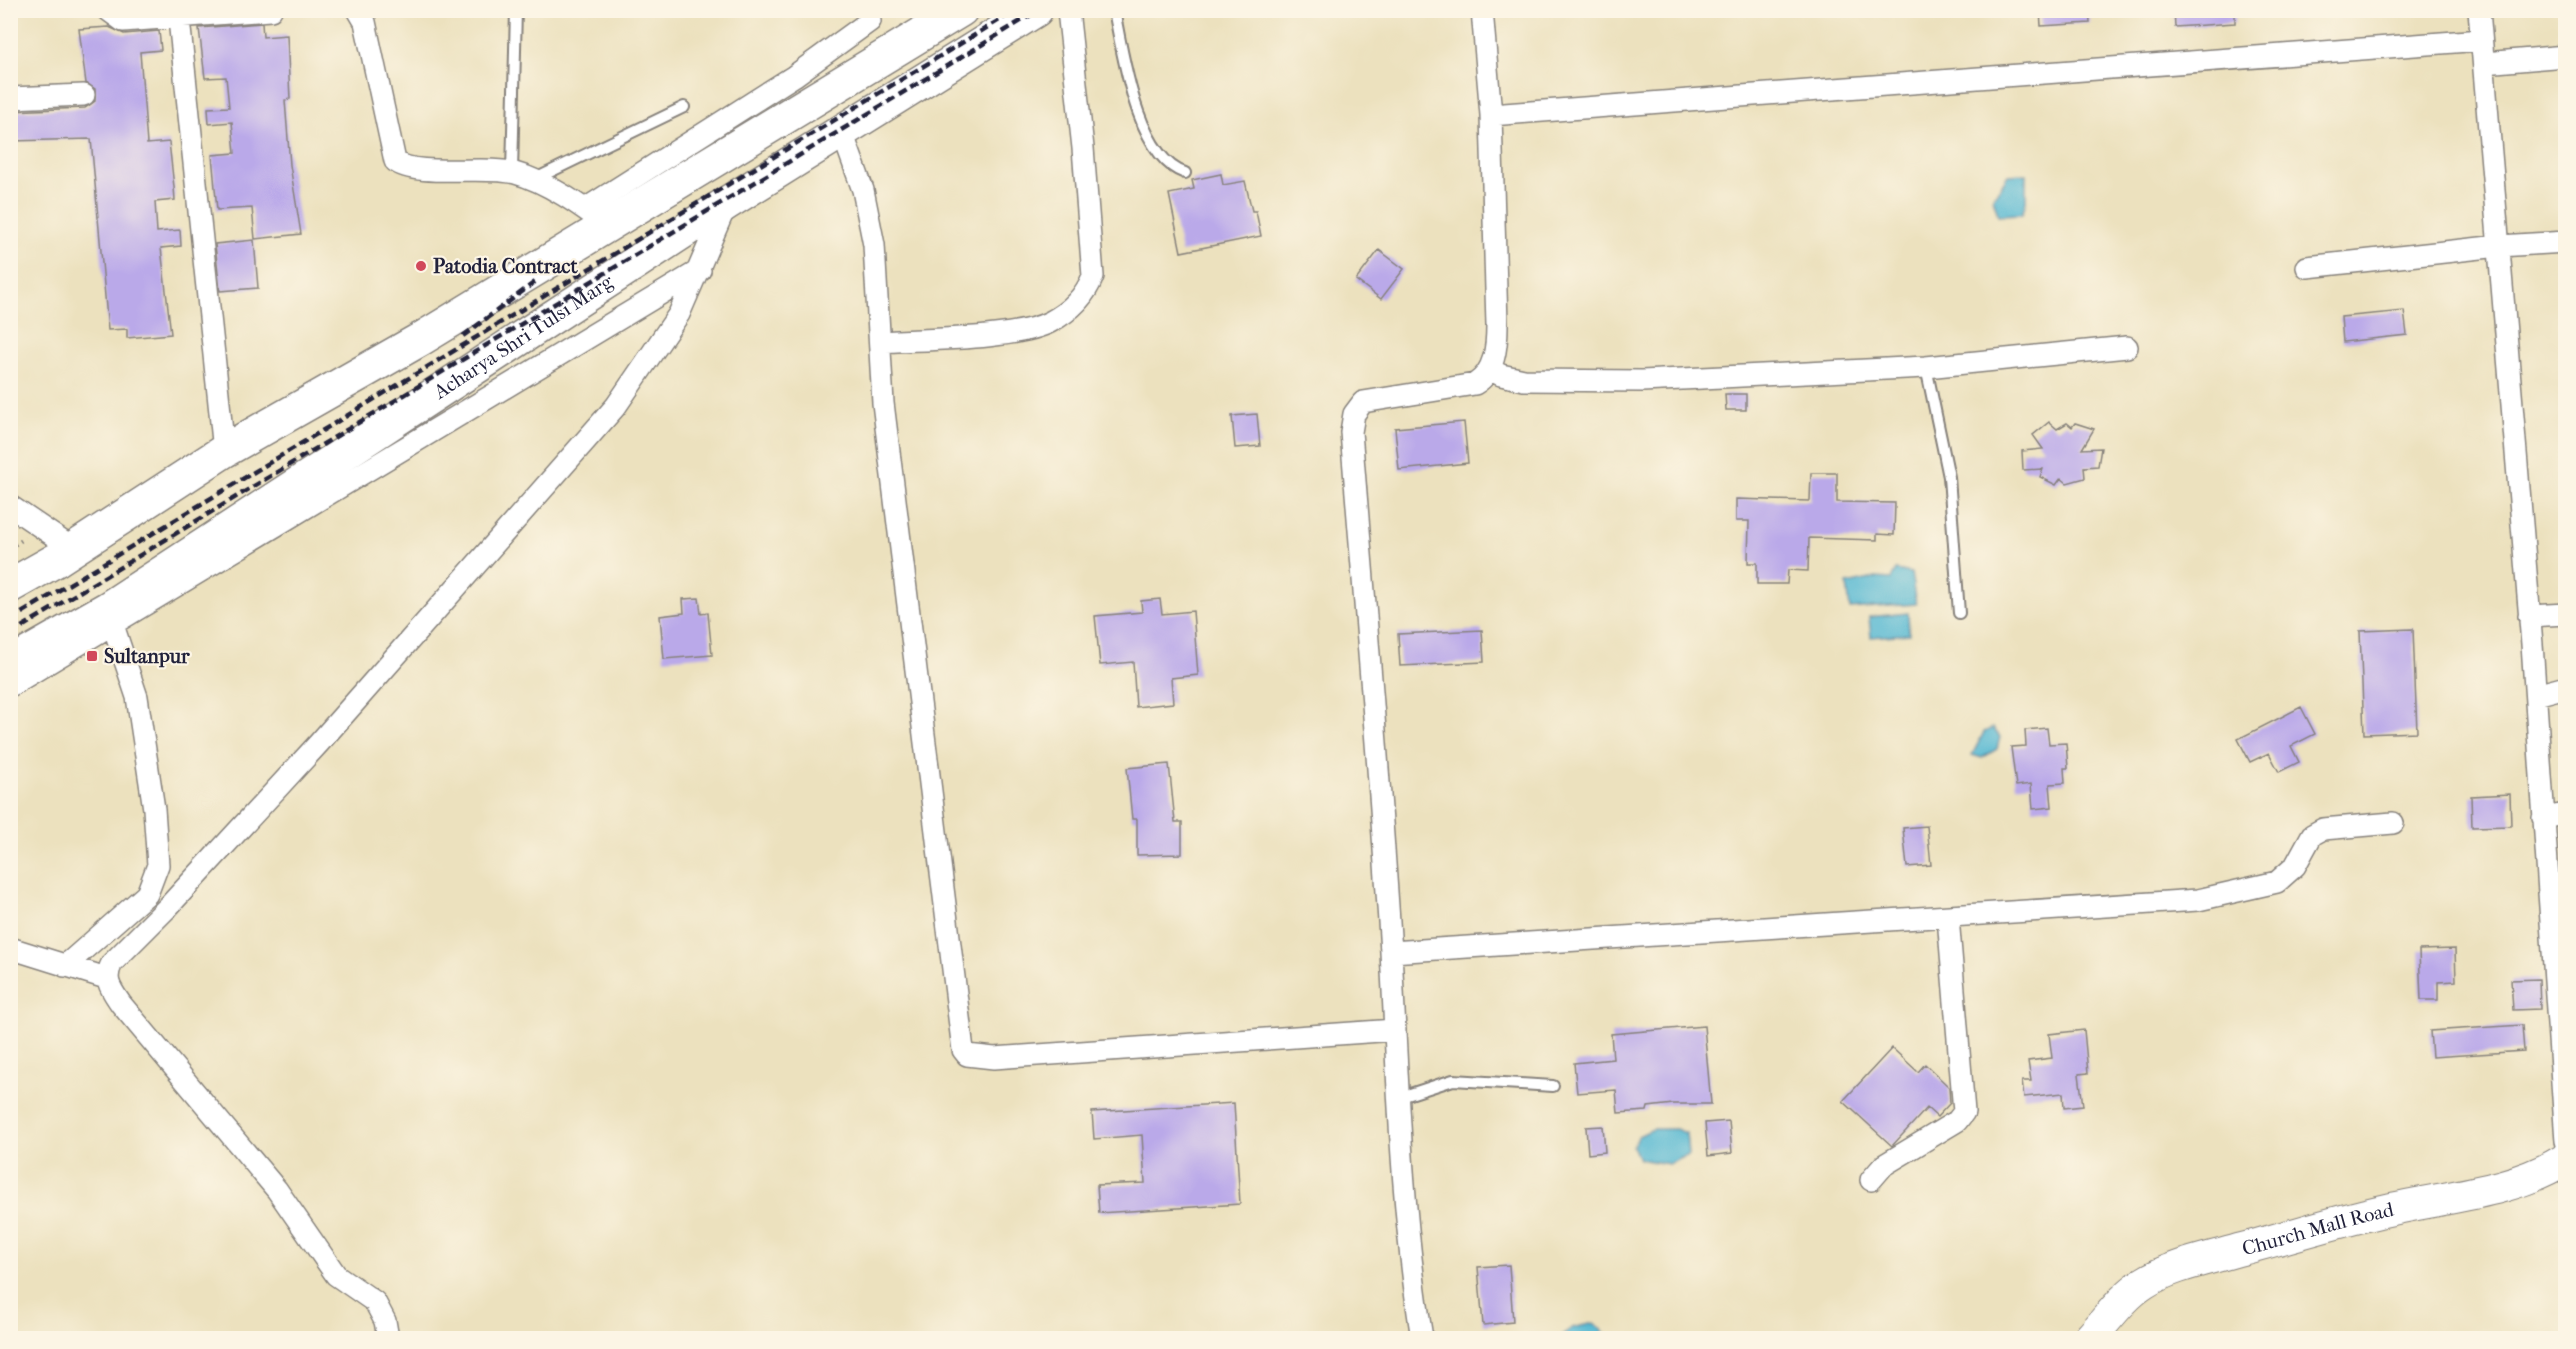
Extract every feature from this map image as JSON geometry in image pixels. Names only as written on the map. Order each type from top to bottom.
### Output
[{"type":"highway","points":[[10,586],[224,452],[421,339],[597,218],[882,60],[961,10]]},
{"type":"highway","name":"Acharya Shri Tulsi Marg","points":[[10,664],[110,617],[727,202],[1036,10]]},
{"type":"highway","points":[[882,60],[909,91]]},
{"type":"street","points":[[108,10],[123,21],[179,19],[271,10]]},
{"type":"street","points":[[358,10],[365,22],[395,161],[415,168],[512,172],[533,181],[597,218],[794,76],[872,16],[882,60]]},
{"type":"street","points":[[880,342],[1005,333],[1029,329],[1049,323],[1076,304],[1089,288],[1093,276],[1084,159],[1068,10]]},
{"type":"street","points":[[1422,1338],[1414,1290],[1398,1098],[1391,952],[1351,432],[1358,407],[1363,402],[1461,388],[1483,379],[1490,369],[1497,341],[1491,115],[1482,10]]},
{"type":"street","points":[[2479,10],[2536,695],[2565,1141]]},
{"type":"street","points":[[179,19],[224,452]]},
{"type":"street","points":[[1491,115],[2481,40]]},
{"type":"street","points":[[2484,63],[2565,56]]},
{"type":"street","points":[[10,98],[84,95]]},
{"type":"street","points":[[842,132],[863,190],[871,224],[883,404],[963,1050],[967,1055],[994,1058],[1395,1030]]},
{"type":"street","points":[[106,978],[112,963],[167,908],[319,743],[616,406],[679,314],[700,270],[727,202]]},
{"type":"street","points":[[2307,267],[2499,246],[2565,242]]},
{"type":"street","points":[[10,686],[110,617],[700,270]]},
{"type":"street","points":[[1490,369],[1501,375],[1524,380],[1568,382],[1926,367],[2127,347]]},
{"type":"street","points":[[10,506],[72,548]]},
{"type":"street","points":[[2529,616],[2565,614]]},
{"type":"street","points":[[65,966],[147,894],[158,865],[154,809],[137,697],[110,617]]},
{"type":"street","points":[[2536,695],[2565,687]]},
{"type":"street","points":[[2543,818],[2565,814]]},
{"type":"street","points":[[1391,952],[2161,904],[2229,895],[2282,878],[2295,866],[2312,835],[2323,829],[2393,824]]},
{"type":"street","points":[[1871,1180],[1884,1166],[1957,1121],[1964,1112],[1948,917]]},
{"type":"street","points":[[10,948],[106,978],[121,1004],[277,1190],[336,1275],[375,1302],[385,1321],[388,1338]]},
{"type":"street","name":"Church Mall Road","points":[[2090,1338],[2135,1289],[2165,1274],[2204,1260],[2392,1209],[2457,1198],[2509,1184],[2545,1171],[2565,1158]]},
{"type":"lane","points":[[512,172],[516,10]]},
{"type":"lane","points":[[1114,10],[1132,91],[1150,140],[1172,165],[1185,173]]},
{"type":"lane","points":[[533,181],[684,107]]},
{"type":"lane","points":[[1926,367],[1947,459],[1959,613]]},
{"type":"lane","points":[[1398,1098],[1454,1080],[1553,1086]]},
{"type":"water","points":[[2026,174],[2026,202],[2022,214],[1998,215],[1993,198],[2008,175]]},
{"type":"water","points":[[1896,570],[1911,573],[1916,604],[1850,609],[1847,584],[1875,578],[1891,579]]},
{"type":"water","points":[[1908,613],[1909,634],[1871,637],[1869,617]]},
{"type":"water","points":[[1993,728],[2000,737],[1997,749],[1982,758],[1972,755],[1984,732]]},
{"type":"water","points":[[1653,1129],[1676,1129],[1686,1133],[1688,1155],[1669,1164],[1639,1159],[1633,1146],[1638,1136]]},
{"type":"water","points":[[1594,1323],[1610,1338],[1558,1338],[1572,1328]]},
{"type":"building","points":[[2040,10],[2089,10],[2090,23],[2041,26]]},
{"type":"building","points":[[2174,10],[2235,10],[2235,23],[2175,27]]},
{"type":"building","points":[[262,23],[263,37],[287,35],[290,99],[285,100],[290,165],[301,234],[255,239],[252,208],[217,210],[212,155],[235,153],[232,122],[209,124],[208,108],[229,107],[226,77],[205,78],[199,28]]},
{"type":"building","points":[[109,27],[124,34],[159,31],[161,50],[140,52],[147,144],[169,142],[174,187],[175,200],[155,202],[157,232],[180,230],[181,246],[161,248],[171,334],[127,338],[127,329],[108,330],[91,139],[10,141],[10,111],[85,108],[95,101],[95,89],[86,83],[79,29]]},
{"type":"building","points":[[1221,174],[1223,185],[1245,181],[1252,211],[1256,211],[1261,236],[1181,252],[1169,194],[1194,189],[1192,180]]},
{"type":"building","points":[[254,240],[258,288],[220,291],[215,244]]},
{"type":"building","points":[[1379,250],[1404,269],[1381,299],[1356,280]]},
{"type":"building","points":[[2404,311],[2407,335],[2343,342],[2341,317]]},
{"type":"building","points":[[1725,394],[1746,394],[1746,410],[1726,410]]},
{"type":"building","points":[[1257,414],[1260,446],[1235,448],[1232,416]]},
{"type":"building","points":[[1464,422],[1468,463],[1399,470],[1395,428]]},
{"type":"building","points":[[2049,422],[2057,429],[2067,423],[2072,427],[2075,423],[2094,429],[2082,449],[2101,448],[2098,466],[2084,467],[2085,478],[2067,483],[2061,478],[2056,485],[2040,477],[2043,469],[2023,470],[2022,451],[2043,449],[2033,435]]},
{"type":"building","points":[[1811,473],[1837,473],[1837,502],[1895,503],[1894,535],[1877,534],[1877,540],[1809,538],[1808,571],[1788,570],[1787,584],[1757,584],[1757,563],[1748,563],[1749,521],[1736,521],[1736,499],[1810,501]]},
{"type":"building","points":[[699,598],[701,614],[708,613],[712,655],[664,659],[660,616],[684,613],[683,599]]},
{"type":"building","points":[[1160,599],[1162,614],[1193,611],[1198,675],[1171,678],[1173,703],[1136,707],[1133,662],[1100,665],[1095,616],[1142,612],[1141,601]]},
{"type":"building","points":[[2413,629],[2417,732],[2364,734],[2360,631]]},
{"type":"building","points":[[1482,630],[1484,662],[1400,666],[1398,634]]},
{"type":"building","points":[[2301,707],[2315,734],[2291,746],[2299,762],[2279,772],[2269,753],[2250,762],[2238,739]]},
{"type":"building","points":[[2047,728],[2049,744],[2066,743],[2068,768],[2064,768],[2065,783],[2050,784],[2052,807],[2033,809],[2031,784],[2016,786],[2011,747],[2026,746],[2025,730]]},
{"type":"building","points":[[1169,764],[1175,822],[1182,822],[1182,854],[1137,855],[1137,819],[1132,819],[1127,768]]},
{"type":"building","points":[[2510,794],[2511,826],[2472,827],[2471,796]]},
{"type":"building","points":[[1927,826],[1931,865],[1907,867],[1903,828]]},
{"type":"building","points":[[2455,949],[2456,981],[2438,982],[2438,1000],[2421,1000],[2419,950]]},
{"type":"building","points":[[2539,979],[2540,1009],[2513,1010],[2511,980]]},
{"type":"building","points":[[2522,1025],[2524,1051],[2432,1057],[2430,1031]]},
{"type":"building","points":[[1704,1026],[1711,1104],[1673,1104],[1648,1107],[1647,1111],[1618,1113],[1616,1090],[1577,1093],[1574,1063],[1613,1059],[1611,1034]]},
{"type":"building","points":[[2084,1030],[2088,1073],[2079,1074],[2083,1106],[2064,1108],[2063,1093],[2024,1097],[2022,1081],[2031,1081],[2028,1061],[2052,1058],[2049,1034]]},
{"type":"building","points":[[1892,1048],[1918,1072],[1925,1064],[1949,1087],[1950,1103],[1937,1117],[1927,1108],[1892,1146],[1843,1101]]},
{"type":"building","points":[[1234,1103],[1240,1204],[1099,1213],[1097,1185],[1145,1183],[1142,1135],[1094,1139],[1092,1112]]},
{"type":"building","points":[[1729,1121],[1732,1153],[1708,1156],[1705,1123]]},
{"type":"building","points":[[1603,1126],[1605,1152],[1588,1154],[1586,1127]]},
{"type":"building","points":[[1509,1265],[1513,1322],[1483,1325],[1478,1267]]},
{"type":"railway","points":[[10,620],[1016,10]]},
{"type":"railway","points":[[10,634],[1039,10]]},
{"type":"railway","points":[[463,336],[535,282]]},
{"type":"place","name":"Patodia Contract","points":[[421,266]]},
{"type":"place","name":"Sultanpur","points":[[92,656]]}]
